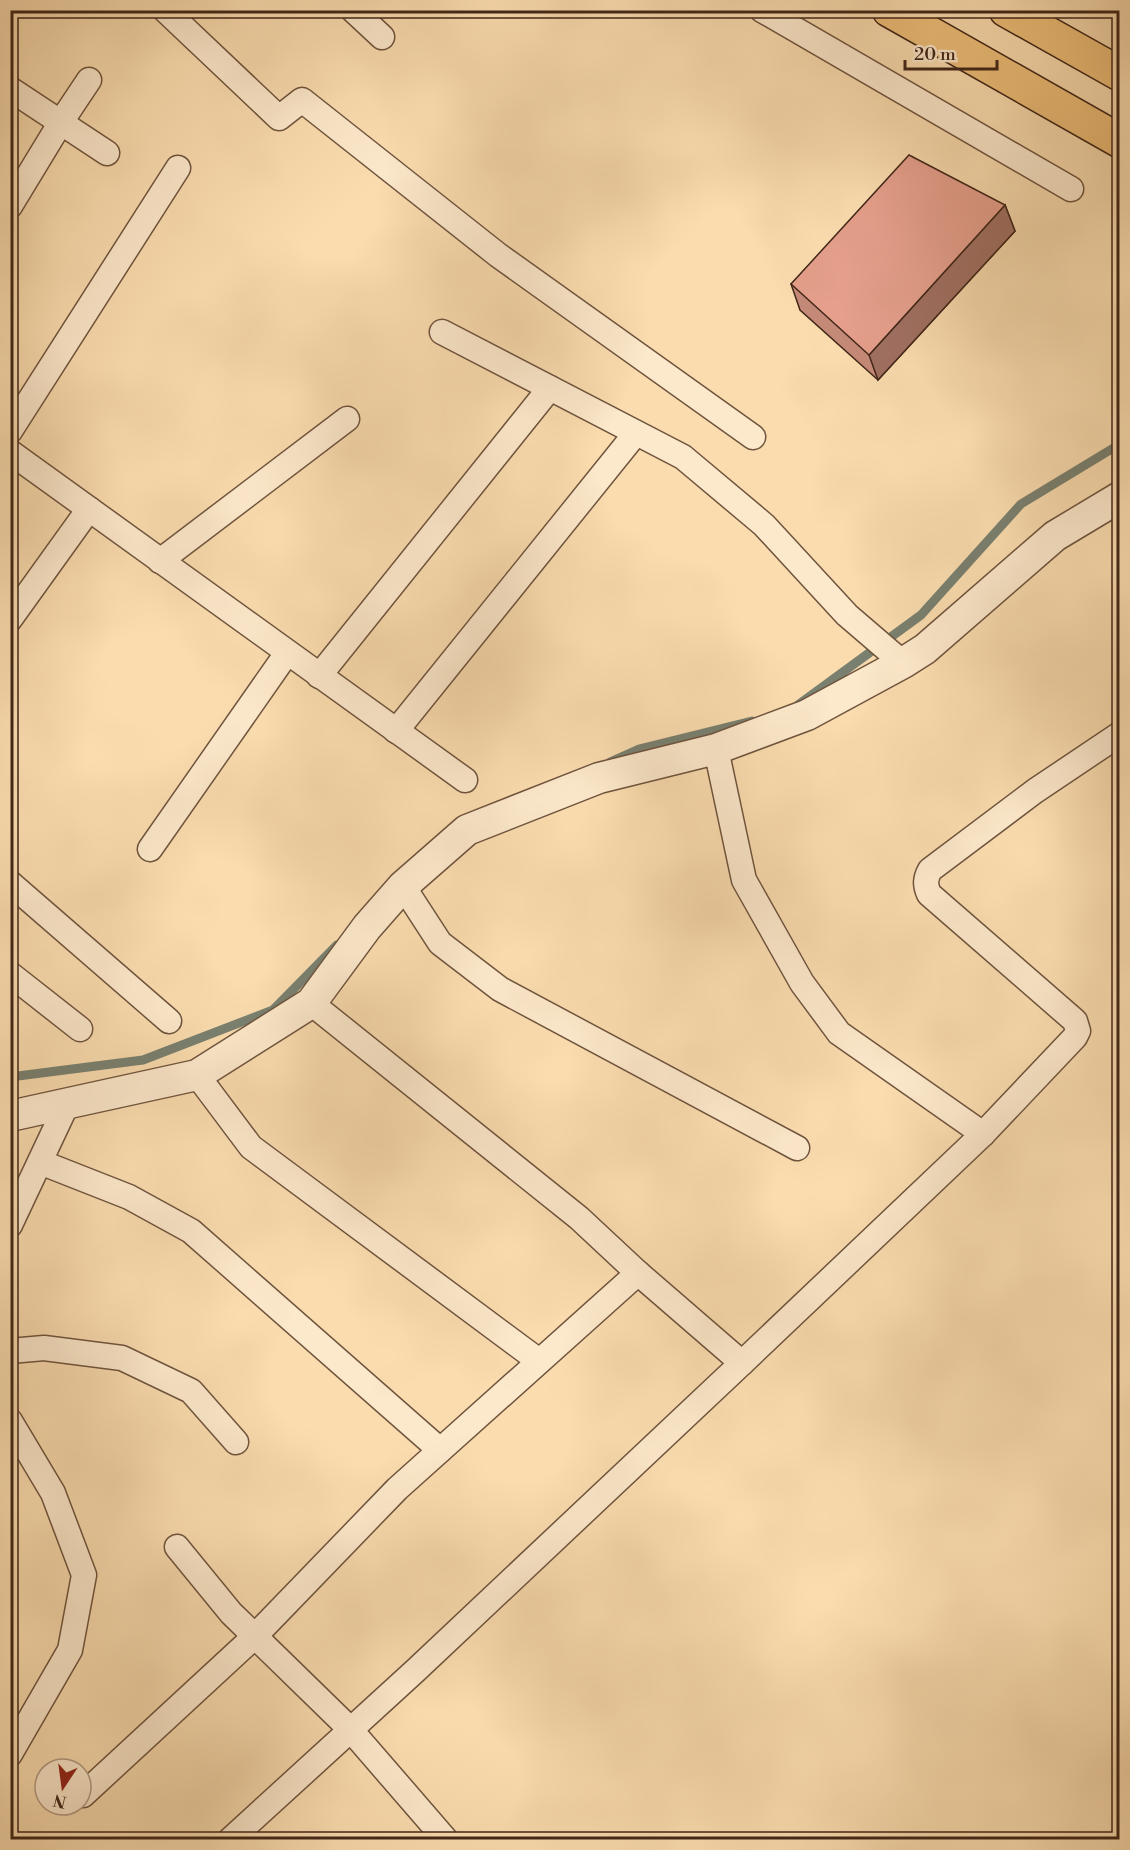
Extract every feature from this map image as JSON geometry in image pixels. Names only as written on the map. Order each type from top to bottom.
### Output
[{"type":"highway","points":[[889,10],[1119,141]]},
{"type":"highway","points":[[1006,10],[1119,74]]},
{"type":"street","points":[[165,10],[279,118],[302,100],[498,255],[753,437]]},
{"type":"street","points":[[353,10],[382,37]]},
{"type":"street","points":[[762,10],[1071,189]]},
{"type":"street","points":[[10,206],[88,80]]},
{"type":"street","points":[[10,89],[107,153]]},
{"type":"street","points":[[10,431],[178,168]]},
{"type":"street","points":[[442,332],[682,457],[764,525],[847,615],[900,661]]},
{"type":"street","points":[[319,675],[550,388]]},
{"type":"street","points":[[160,561],[347,419]]},
{"type":"street","points":[[396,731],[636,433]]},
{"type":"street","points":[[10,452],[465,780]]},
{"type":"street","points":[[10,1116],[197,1074],[311,1003],[367,927],[403,886],[467,830],[599,778],[716,749],[807,715],[925,649],[1055,536],[1119,497]]},
{"type":"street","points":[[10,619],[89,509]]},
{"type":"street","points":[[150,849],[287,653]]},
{"type":"street","points":[[230,1839],[415,1671],[742,1363],[983,1134],[1075,1037],[1078,1031],[1075,1021],[929,894],[926,877],[930,870],[1035,791],[1119,734]]},
{"type":"street","points":[[716,749],[744,880],[802,983],[839,1034],[983,1134]]},
{"type":"street","points":[[10,884],[169,1021]]},
{"type":"street","points":[[403,886],[440,943],[500,989],[797,1148]]},
{"type":"street","points":[[10,974],[80,1029]]},
{"type":"street","points":[[311,1003],[579,1218],[638,1273],[742,1363]]},
{"type":"street","points":[[197,1074],[251,1147],[539,1362]]},
{"type":"street","points":[[10,1225],[67,1104]]},
{"type":"street","points":[[40,1162],[129,1197],[191,1231],[440,1450]]},
{"type":"street","points":[[93,1786],[254,1637],[397,1489],[638,1273]]},
{"type":"street","points":[[10,1351],[44,1348],[122,1358],[191,1391],[236,1442]]},
{"type":"street","points":[[10,1421],[53,1493],[84,1575],[70,1650],[10,1754]]},
{"type":"street","points":[[177,1547],[231,1613],[350,1729],[447,1839]]},
{"type":"building","points":[[909,155],[1005,205],[869,355],[791,284]]},
{"type":"waterway","points":[[798,705],[921,615],[1021,504],[1120,444]]},
{"type":"waterway","points":[[610,762],[639,749],[752,721]]},
{"type":"waterway","points":[[10,1077],[143,1060],[273,1010],[337,945]]}]
